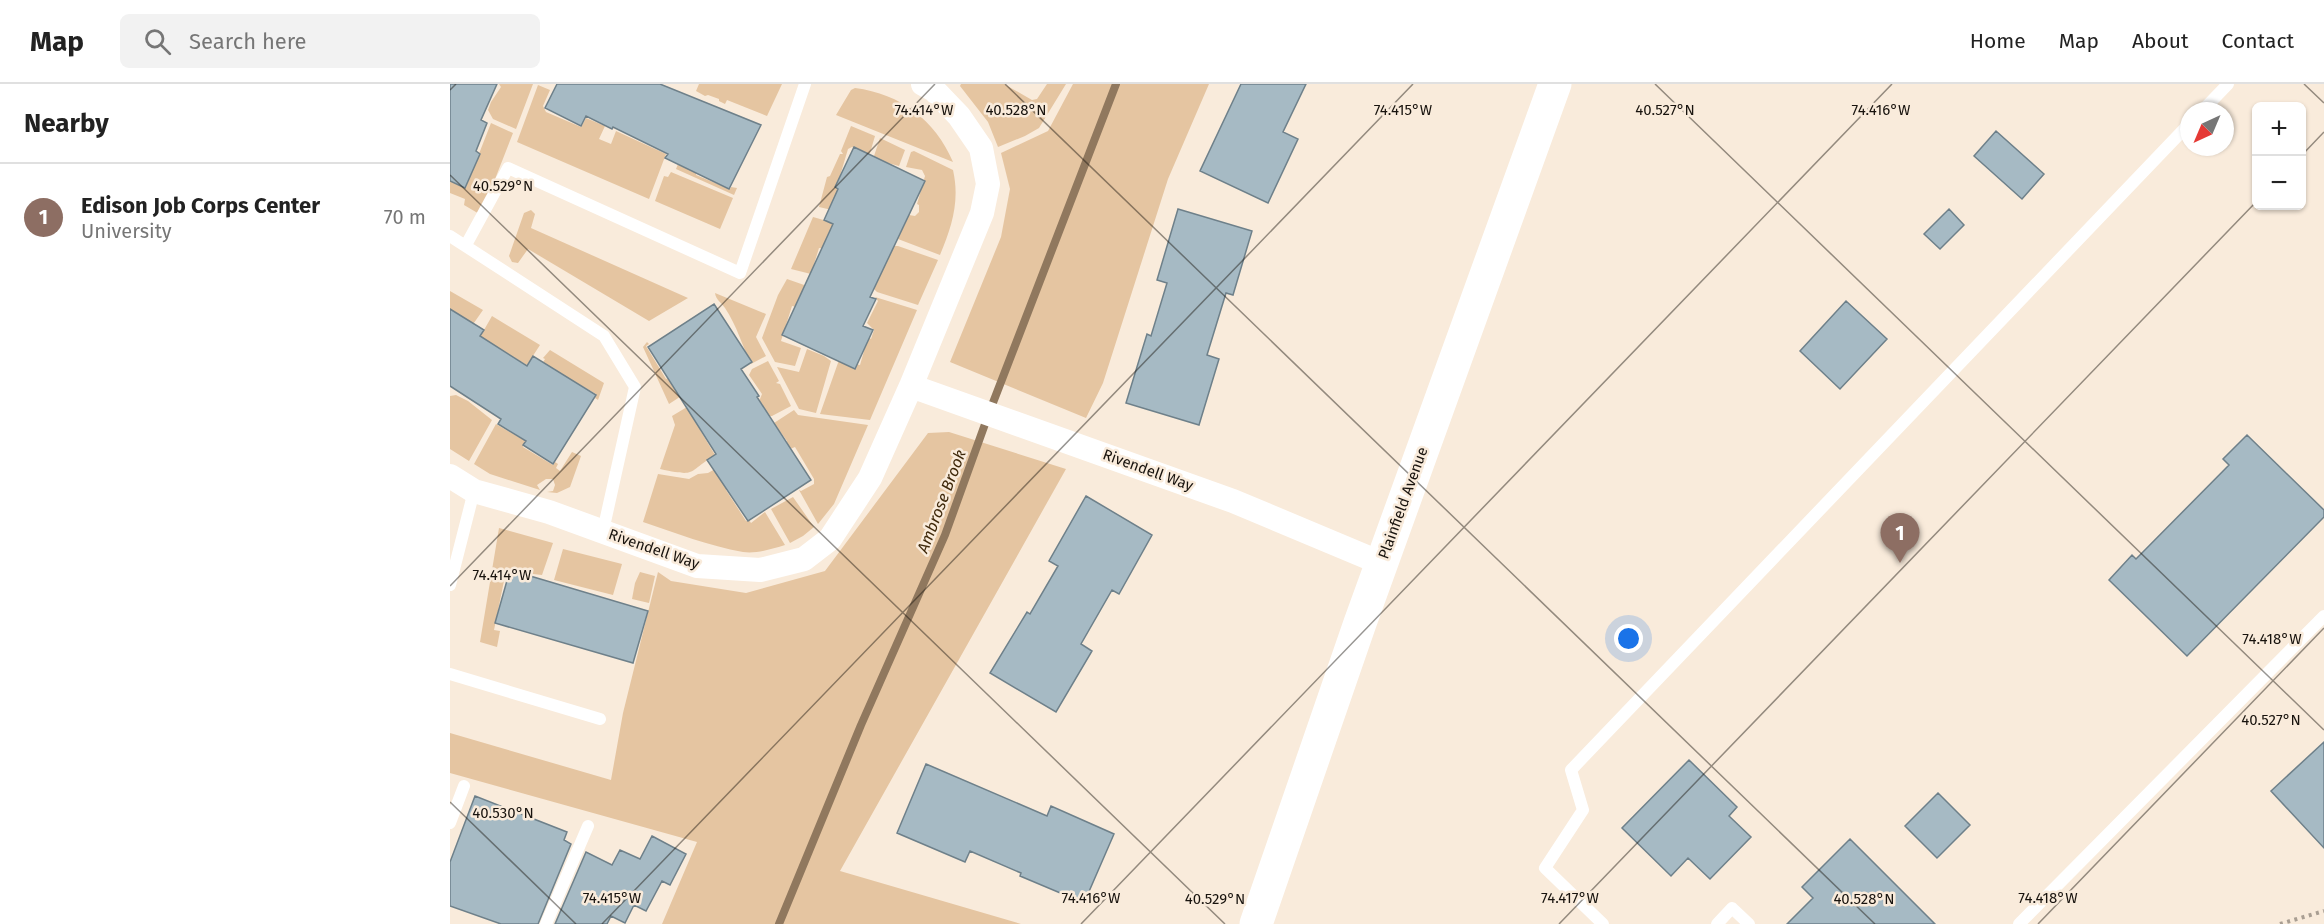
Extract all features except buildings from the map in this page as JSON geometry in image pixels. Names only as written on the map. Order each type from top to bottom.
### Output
[{"type":"main road","name":"Plainfield Avenue","points":[[1256,924],[1381,563],[1555,84]]},
{"type":"street","name":"Rivendell Way","points":[[450,476],[474,491],[549,512],[697,566],[760,570],[804,559],[830,538],[870,478],[911,386],[982,213],[988,184],[981,148],[958,116],[934,90],[923,84]]},
{"type":"street","name":"Rivendell Way","points":[[911,386],[1233,501],[1381,563]]},
{"type":"lane","points":[[466,245],[508,168],[740,273],[805,84]]},
{"type":"lane","points":[[2211,102],[2228,84]]},
{"type":"lane","points":[[1603,924],[1545,868],[1583,810],[1571,770],[2180,133]]},
{"type":"lane","points":[[450,236],[604,336],[635,387],[603,531]]},
{"type":"lane","points":[[450,585],[474,491]]},
{"type":"lane","points":[[2019,924],[2324,616]]},
{"type":"lane","points":[[450,674],[600,719]]},
{"type":"lane","points":[[450,823],[464,786]]},
{"type":"lane","points":[[546,924],[588,826]]},
{"type":"lane","points":[[1717,924],[1732,908],[1749,924]]},
{"type":"path","points":[[2280,924],[2324,911]]},
{"type":"shaded area","points":[[499,84],[533,84],[516,129],[493,119],[488,110],[501,87]]},
{"type":"shaded area","points":[[699,84],[782,84],[767,116],[727,100],[725,104],[719,99],[705,96],[696,91]]},
{"type":"shaded area","points":[[961,84],[1004,84],[1032,100],[1037,99],[1047,84],[1066,84],[1039,128],[998,147],[988,122],[960,86]]},
{"type":"shaded area","points":[[1073,84],[1209,84],[1168,179],[1103,383],[1086,418],[950,362],[1001,237],[1010,189],[1001,153],[1048,131]]},
{"type":"shaded area","points":[[538,85],[550,90],[543,106],[546,112],[581,127],[586,118],[605,126],[599,139],[611,144],[616,131],[666,154],[649,199],[517,142]]},
{"type":"shaded area","points":[[855,88],[887,96],[914,112],[937,134],[953,162],[836,115],[851,90]]},
{"type":"shaded area","points":[[491,123],[513,133],[481,215],[464,205],[465,199],[450,193],[450,181],[466,187]]},
{"type":"shaded area","points":[[851,126],[875,136],[870,153],[868,155],[852,147],[848,149],[837,186],[845,190],[836,211],[819,207],[827,177],[830,176],[840,154],[843,154],[841,151]]},
{"type":"shaded area","points":[[880,138],[905,150],[899,166],[873,159]]},
{"type":"shaded area","points":[[914,151],[953,170],[956,192],[954,213],[940,255],[898,239],[909,215],[915,216],[919,212],[917,204],[925,176],[922,170],[906,167],[911,152]]},
{"type":"shaded area","points":[[680,159],[697,168],[696,175],[730,189],[731,187],[737,188],[734,195],[676,169]]},
{"type":"shaded area","points":[[671,172],[733,198],[720,229],[655,201],[664,176],[668,177]]},
{"type":"shaded area","points":[[531,210],[535,214],[531,228],[688,298],[649,321],[528,249],[518,263],[512,262],[509,256],[524,213]]},
{"type":"shaded area","points":[[813,217],[834,223],[827,249],[819,248],[811,274],[791,269]]},
{"type":"shaded area","points":[[892,246],[938,260],[918,305],[874,289]]},
{"type":"shaded area","points":[[787,279],[807,286],[801,308],[792,306],[781,341],[801,348],[795,366],[775,362],[762,338],[778,295]]},
{"type":"shaded area","points":[[450,291],[483,310],[469,330],[450,309]]},
{"type":"shaded area","points":[[715,293],[766,314],[756,337],[766,356],[751,364],[733,322]]},
{"type":"shaded area","points":[[875,297],[917,310],[870,420],[820,414],[839,360],[860,365],[868,337],[871,339],[874,330],[867,323],[878,301]]},
{"type":"shaded area","points":[[492,316],[540,345],[527,365],[480,337]]},
{"type":"shaded area","points":[[647,342],[649,344],[646,346],[666,379],[675,375],[686,393],[669,404],[643,347]]},
{"type":"shaded area","points":[[807,349],[831,361],[816,413],[799,409],[777,367],[799,372]]},
{"type":"shaded area","points":[[550,350],[604,383],[598,400],[595,398],[596,394],[563,375],[539,369],[545,359],[543,358]]},
{"type":"shaded area","points":[[768,361],[779,381],[776,383],[780,384],[791,406],[772,416],[768,416],[758,404],[762,394],[749,375],[752,369]]},
{"type":"shaded area","points":[[456,395],[468,401],[492,420],[469,461],[450,449],[450,396]]},
{"type":"shaded area","points":[[692,404],[706,426],[700,430],[715,455],[691,472],[681,473],[660,469],[675,425],[672,416]]},
{"type":"shaded area","points":[[794,410],[798,415],[868,425],[834,504],[818,524],[799,490],[814,484],[814,479],[795,447],[790,449],[774,423]]},
{"type":"shaded area","points":[[496,424],[525,441],[523,447],[553,465],[555,462],[558,464],[556,468],[560,471],[572,452],[581,456],[570,487],[557,493],[547,492],[553,491],[555,485],[553,479],[546,479],[537,485],[540,490],[490,474],[474,464]]},
{"type":"shaded area","points":[[949,432],[1066,469],[840,871],[1021,924],[662,924],[697,842],[450,773],[450,733],[611,780],[623,713],[658,572],[671,581],[746,593],[825,571],[928,433]]},
{"type":"shaded area","points":[[722,465],[729,487],[726,490],[746,521],[749,520],[751,523],[765,512],[785,545],[759,552],[743,552],[705,543],[643,522],[658,474],[689,479],[698,474],[708,473]]},
{"type":"shaded area","points":[[793,497],[814,527],[790,543],[771,509]]},
{"type":"shaded area","points":[[499,528],[553,543],[542,575],[506,571],[494,630],[500,631],[497,647],[480,642]]},
{"type":"shaded area","points":[[563,549],[622,564],[613,595],[554,580]]},
{"type":"shaded area","points":[[640,572],[655,576],[649,603],[632,599]]},
{"type":"waterway","name":"Ambrose Brook","points":[[779,924],[861,725],[945,535],[989,413],[1116,84]]},
{"type":"place","name":"Edison Job Corps Center","points":[[1900,563]]}]
